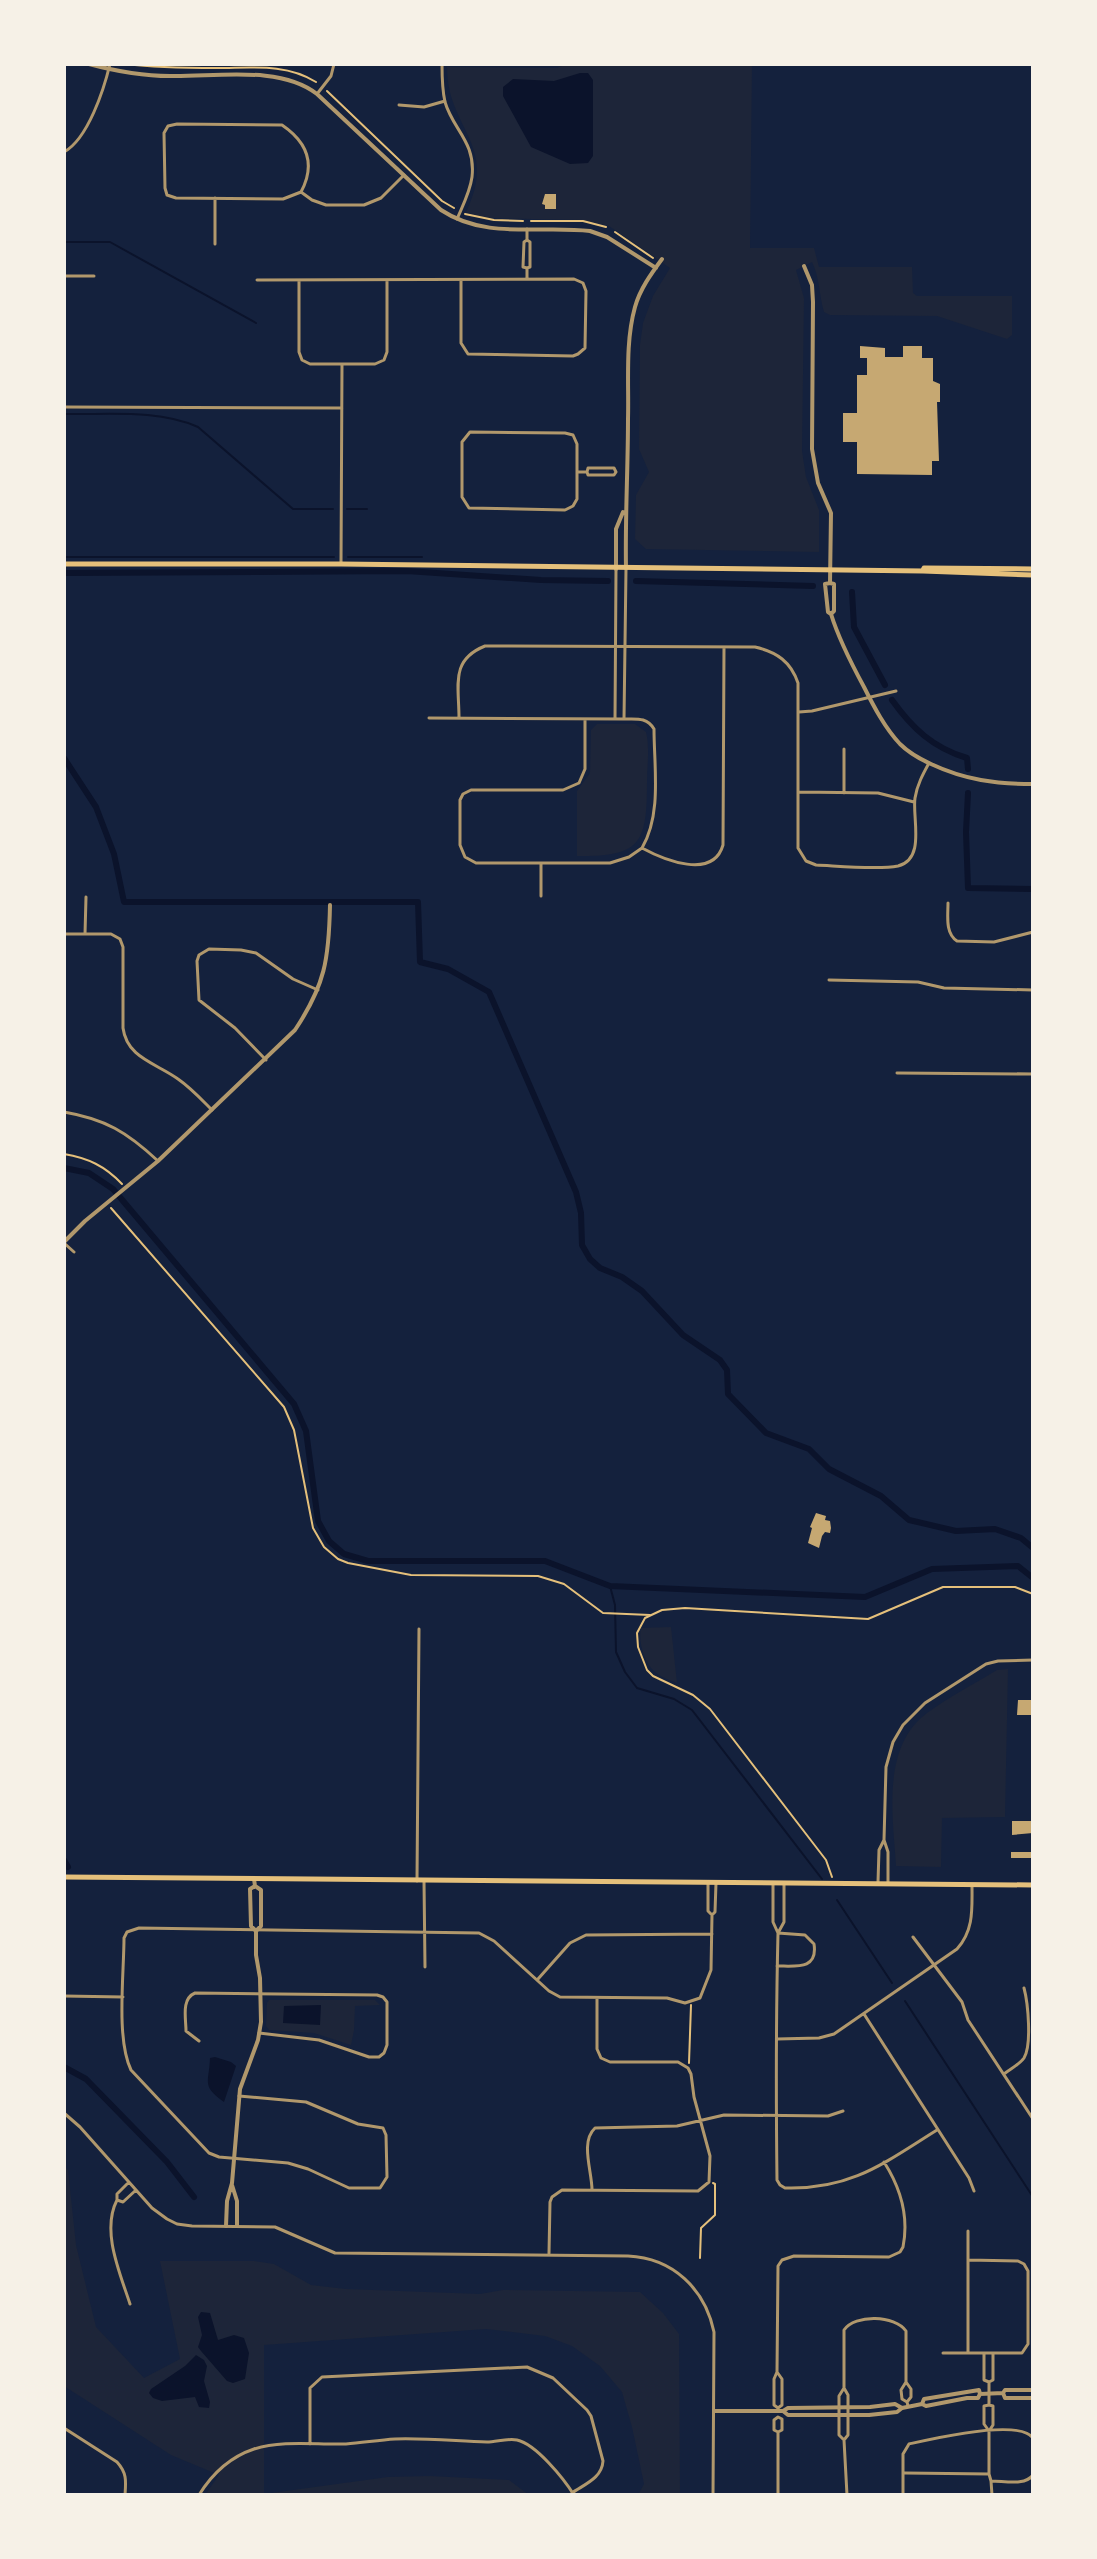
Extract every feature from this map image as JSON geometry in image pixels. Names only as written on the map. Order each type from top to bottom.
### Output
[{"type":"main road","points":[[64,564],[1033,572]]},
{"type":"main road","points":[[64,1877],[254,1882],[1033,1885]]},
{"type":"street","points":[[89,64],[166,76],[280,77],[302,84],[317,94],[441,210],[457,219],[481,228],[590,231],[607,237],[656,268]]},
{"type":"street","points":[[317,94],[331,76],[334,64]]},
{"type":"street","points":[[442,64],[445,101],[471,153],[468,193],[457,219]]},
{"type":"street","points":[[64,152],[78,140],[102,94],[110,67]]},
{"type":"street","points":[[399,105],[424,107],[445,101]]},
{"type":"street","points":[[177,124],[277,124],[286,127],[306,149],[307,176],[301,192],[283,199],[176,198],[167,195],[164,133],[168,126],[177,124]]},
{"type":"street","points":[[301,192],[326,205],[364,205],[381,198],[404,175]]},
{"type":"street","points":[[215,198],[215,244]]},
{"type":"street","points":[[527,229],[523,267],[527,268],[527,279]]},
{"type":"street","points":[[624,719],[624,510],[628,472],[630,334],[642,288],[662,259]]},
{"type":"street","points":[[804,266],[812,285],[813,302],[812,449],[816,475],[831,513],[830,583]]},
{"type":"street","points":[[64,276],[94,276]]},
{"type":"street","points":[[257,280],[574,279],[583,283],[586,291],[586,344],[583,351],[573,356],[558,356],[474,355],[464,350],[461,343],[461,280]]},
{"type":"street","points":[[299,280],[299,352],[302,360],[310,364],[375,364],[384,360],[387,352],[387,281]]},
{"type":"street","points":[[341,564],[342,364]]},
{"type":"street","points":[[64,407],[342,408]]},
{"type":"street","points":[[475,432],[573,435],[577,444],[577,472],[577,499],[573,506],[565,510],[472,509],[464,504],[462,497],[462,442],[466,434],[475,432]]},
{"type":"street","points":[[577,472],[614,475],[616,472],[628,472]]},
{"type":"street","points":[[615,719],[616,529],[624,510]]},
{"type":"street","points":[[830,583],[825,584],[825,596],[838,639],[883,723],[902,746],[929,763],[974,780],[1033,784]]},
{"type":"street","points":[[830,583],[834,584],[834,611],[831,614]]},
{"type":"street","points":[[459,718],[459,672],[463,660],[471,652],[485,646],[755,647],[779,655],[794,671],[798,683],[798,848],[806,861],[816,865],[896,866],[909,861],[915,850],[914,802],[917,787],[929,763]]},
{"type":"street","points":[[642,848],[678,863],[705,864],[720,854],[723,845],[724,647]]},
{"type":"street","points":[[799,712],[896,691]]},
{"type":"street","points":[[429,718],[644,719],[650,723],[654,729],[653,813],[648,837],[642,848],[629,857],[610,863],[476,863],[465,857],[460,845],[460,800],[463,794],[471,790],[563,790],[579,783],[585,769],[585,719]]},
{"type":"street","points":[[844,749],[844,793]]},
{"type":"street","points":[[798,792],[887,794],[914,802]]},
{"type":"street","points":[[541,864],[541,896]]},
{"type":"street","points":[[85,934],[86,897]]},
{"type":"street","points":[[948,903],[948,929],[952,938],[960,942],[994,942],[1033,932]]},
{"type":"street","points":[[74,1252],[64,1242],[158,1161],[295,1030],[318,990],[329,951],[330,905]]},
{"type":"street","points":[[64,934],[111,934],[120,939],[123,947],[123,1028],[126,1041],[135,1054],[182,1082],[212,1110]]},
{"type":"street","points":[[266,1060],[235,1028],[199,1000],[197,961],[201,953],[209,949],[235,949],[256,953],[293,979],[318,990]]},
{"type":"street","points":[[829,980],[1033,990]]},
{"type":"street","points":[[897,1073],[1033,1074]]},
{"type":"street","points":[[64,1112],[117,1128],[158,1161]]},
{"type":"street","points":[[419,1629],[420,1881],[425,1967]]},
{"type":"street","points":[[888,1884],[884,1780],[891,1747],[903,1725],[925,1703],[986,1664],[1033,1660]]},
{"type":"street","points":[[878,1884],[879,1850],[884,1840]]},
{"type":"street","points":[[226,2226],[239,2096],[259,2033],[261,1994],[256,1931],[251,1926],[250,1912],[250,1889],[254,1882],[261,1890],[261,1926],[256,1931]]},
{"type":"street","points":[[708,1882],[708,1911],[712,1915]]},
{"type":"street","points":[[239,2096],[306,2102],[358,2124],[383,2128],[386,2135],[385,2183],[380,2188],[349,2188],[295,2164],[209,2153],[131,2070],[124,2050],[124,1938],[127,1932],[139,1928],[472,1932],[485,1935],[560,1997],[667,1998],[685,2003],[700,1998],[711,1970],[716,1882]]},
{"type":"street","points":[[773,1883],[773,1922],[778,1933],[776,2116],[777,2180],[780,2185],[822,2187],[850,2180],[937,2130]]},
{"type":"street","points":[[778,1933],[784,1922],[784,1883]]},
{"type":"street","points":[[777,2039],[827,2037],[957,1949],[969,1931],[972,1885]]},
{"type":"street","points":[[777,1966],[804,1965],[814,1958],[816,1950],[805,1935],[778,1933]]},
{"type":"street","points":[[537,1981],[570,1943],[586,1935],[712,1934]]},
{"type":"street","points":[[913,1937],[962,2002],[968,2020],[1033,2119]]},
{"type":"street","points":[[1004,2074],[1019,2064],[1026,2053],[1027,2001],[1024,1988]]},
{"type":"street","points":[[199,2041],[186,2031],[186,2001],[195,1993],[377,1995],[387,2002],[387,2045],[379,2057],[369,2057],[319,2040],[259,2033]]},
{"type":"street","points":[[64,1996],[123,1997]]},
{"type":"street","points":[[549,2255],[550,2202],[562,2190],[698,2191],[710,2182],[710,2156],[688,2068],[678,2062],[610,2062],[601,2058],[597,2049],[597,1998]]},
{"type":"street","points":[[864,2014],[969,2178],[974,2191]]},
{"type":"street","points":[[592,2190],[587,2140],[590,2132],[602,2126],[677,2126],[724,2115],[828,2116],[843,2111]]},
{"type":"street","points":[[64,2113],[157,2213],[177,2224],[275,2227],[326,2251],[345,2253],[635,2256],[668,2266],[694,2287],[711,2320],[714,2341],[713,2495]]},
{"type":"street","points":[[779,2412],[774,2405],[778,2266],[787,2257],[889,2257],[900,2252],[904,2241],[903,2209],[897,2184],[884,2162]]},
{"type":"street","points":[[129,2182],[117,2194],[112,2235],[130,2304]]},
{"type":"street","points":[[232,2183],[237,2201],[237,2226]]},
{"type":"street","points":[[117,2200],[123,2202],[136,2190]]},
{"type":"street","points":[[968,2231],[968,2353]]},
{"type":"street","points":[[943,2353],[1022,2353],[1026,2349],[1028,2271],[1024,2264],[1018,2261],[968,2260]]},
{"type":"street","points":[[847,2495],[844,2440],[848,2435],[848,2395],[844,2388],[844,2330],[852,2321],[891,2321],[902,2325],[906,2331],[906,2382],[901,2390],[906,2405]]},
{"type":"street","points":[[984,2353],[984,2380],[989,2382]]},
{"type":"street","points":[[989,2405],[993,2353]]},
{"type":"street","points":[[199,2495],[220,2469],[241,2455],[272,2445],[348,2444],[395,2439],[517,2440],[530,2446],[562,2478],[573,2494],[603,2468],[591,2416],[558,2382],[534,2369],[518,2366],[322,2377],[310,2388],[310,2444]]},
{"type":"street","points":[[777,2372],[782,2379],[782,2405],[774,2420],[774,2430],[778,2432],[778,2495]]},
{"type":"street","points":[[714,2411],[779,2412],[788,2415],[891,2413],[906,2405],[911,2397],[911,2389],[906,2382]]},
{"type":"street","points":[[844,2388],[839,2396],[839,2435],[844,2440]]},
{"type":"street","points":[[779,2412],[788,2408],[895,2404],[926,2406],[978,2398],[980,2394],[1003,2393],[1005,2390],[1033,2390]]},
{"type":"street","points":[[1003,2393],[1005,2398],[1033,2398]]},
{"type":"street","points":[[989,2405],[984,2406],[984,2424],[989,2431]]},
{"type":"street","points":[[989,2405],[993,2406],[993,2425],[989,2431],[992,2495]]},
{"type":"street","points":[[64,2428],[124,2469],[125,2495]]},
{"type":"street","points":[[903,2495],[904,2449],[909,2444],[989,2431],[1024,2431],[1032,2436]]},
{"type":"street","points":[[903,2473],[989,2474]]},
{"type":"street","points":[[991,2481],[1024,2482],[1032,2477]]},
{"type":"path","points":[[327,91],[442,201],[454,208]]},
{"type":"path","points":[[465,214],[523,221]]},
{"type":"path","points":[[531,221],[583,221],[606,227]]},
{"type":"path","points":[[615,232],[653,258]]},
{"type":"path","points":[[64,1154],[102,1165],[123,1190]]},
{"type":"path","points":[[109,1202],[284,1407],[293,1424],[313,1528],[330,1553],[348,1563],[402,1574],[552,1578],[595,1608],[623,1614],[650,1615],[672,1609],[697,1608],[868,1619],[943,1587],[1015,1587],[1033,1594]]},
{"type":"path","points":[[650,1615],[641,1622],[637,1633],[638,1647],[647,1670],[660,1680],[693,1695],[710,1709],[826,1860],[832,1873],[832,1884]]},
{"type":"path","points":[[688,2068],[691,2002]]},
{"type":"path","points":[[700,2258],[701,2228],[715,2215],[715,2184],[710,2182]]},
{"type":"shaded area","points":[[566,64],[752,64],[750,248],[814,248],[819,267],[912,267],[913,293],[917,296],[1012,296],[1012,335],[1007,339],[937,316],[830,315],[824,312],[812,262],[796,270],[804,298],[802,451],[806,477],[819,510],[819,552],[646,549],[635,539],[636,495],[649,472],[639,449],[640,345],[643,323],[653,296],[670,268],[609,226],[582,220],[486,218],[466,212],[475,189],[477,169],[469,137],[449,88],[447,67],[557,68]]},
{"type":"shaded area","points":[[588,73],[593,80],[593,156],[588,163],[570,164],[531,147],[503,96],[503,87],[513,79],[554,81]]},
{"type":"shaded area","points":[[597,724],[635,724],[646,732],[645,819],[636,842],[627,849],[598,856],[577,856],[577,791],[590,773],[591,730]]},
{"type":"shaded area","points":[[671,1627],[677,1683],[650,1667],[640,1639],[641,1628]]},
{"type":"shaded area","points":[[1008,1669],[1005,1817],[942,1818],[941,1867],[896,1866],[893,1784],[902,1744],[912,1727],[927,1713],[997,1670]]},
{"type":"shaded area","points":[[269,2000],[375,2000],[380,2005],[355,2006],[351,2045],[314,2033],[269,2030],[266,2026]]},
{"type":"shaded area","points":[[321,2005],[320,2025],[283,2023],[284,2006]]},
{"type":"shaded area","points":[[215,2057],[236,2066],[224,2102],[212,2092],[208,2083],[210,2058]]},
{"type":"shaded area","points":[[64,2166],[68,2170],[76,2245],[96,2327],[144,2378],[180,2359],[160,2261],[254,2261],[274,2264],[311,2285],[346,2289],[480,2294],[503,2290],[640,2292],[663,2313],[679,2334],[680,2495],[638,2495],[644,2484],[622,2392],[600,2366],[572,2346],[545,2336],[486,2329],[264,2345],[264,2494],[388,2477],[430,2476],[509,2480],[529,2495],[205,2495],[219,2475],[171,2455],[64,2386]]},
{"type":"shaded area","points":[[201,2312],[210,2313],[218,2340],[234,2335],[244,2338],[249,2353],[245,2379],[233,2383],[227,2381],[198,2347],[202,2335],[198,2317]]},
{"type":"shaded area","points":[[196,2355],[207,2366],[204,2381],[209,2408],[199,2407],[195,2397],[162,2401],[153,2398],[149,2393],[151,2389]]},
{"type":"building","points":[[545,194],[556,194],[556,209],[545,209],[542,204]]},
{"type":"building","points":[[860,346],[885,348],[885,357],[903,357],[903,346],[922,346],[922,358],[933,358],[933,381],[940,384],[940,402],[937,402],[939,461],[932,461],[932,475],[857,474],[857,442],[843,442],[843,413],[857,413],[857,375],[867,375],[867,358],[860,358]]},
{"type":"building","points":[[816,1513],[826,1516],[825,1520],[830,1521],[831,1528],[830,1533],[825,1532],[822,1536],[819,1548],[808,1543]]},
{"type":"building","points":[[1018,1700],[1033,1700],[1033,1715],[1017,1715]]},
{"type":"building","points":[[1012,1821],[1033,1821],[1033,1833],[1012,1835]]},
{"type":"building","points":[[1011,1852],[1033,1852],[1033,1858],[1011,1858]]},
{"type":"waterway","points":[[64,242],[110,242],[256,323]]},
{"type":"waterway","points":[[64,414],[132,414],[182,421],[198,427],[293,509],[333,509]]},
{"type":"waterway","points":[[347,509],[367,509]]},
{"type":"waterway","points":[[64,557],[334,557]]},
{"type":"waterway","points":[[348,557],[422,557]]},
{"type":"waterway","points":[[64,573],[407,571],[608,581]]},
{"type":"waterway","points":[[636,581],[813,586]]},
{"type":"waterway","points":[[852,592],[854,627],[885,685]]},
{"type":"waterway","points":[[892,700],[924,736],[944,749],[967,758],[968,769]]},
{"type":"waterway","points":[[64,758],[96,807],[114,854],[124,902],[418,902],[420,962],[448,969],[489,992],[576,1192],[581,1213],[582,1245],[590,1259],[600,1268],[622,1277],[642,1291],[683,1335],[720,1360],[727,1370],[728,1394],[766,1433],[809,1449],[829,1469],[881,1496],[909,1520],[956,1531],[995,1529],[1021,1538],[1033,1548]]},
{"type":"waterway","points":[[968,793],[968,888],[1033,889]]},
{"type":"waterway","points":[[64,1168],[89,1173],[113,1189],[294,1404],[306,1431],[318,1521],[329,1541],[344,1554],[368,1561],[545,1561],[610,1586],[865,1597],[932,1569],[1018,1566],[1033,1578]]},
{"type":"waterway","points":[[610,1586],[615,1605],[616,1652],[625,1672],[637,1688],[674,1699],[692,1710],[822,1879]]},
{"type":"waterway","points":[[64,1860],[68,1867]]},
{"type":"waterway","points":[[837,1900],[892,1983]]},
{"type":"waterway","points":[[905,2001],[1033,2197]]},
{"type":"waterway","points":[[64,2067],[86,2079],[167,2162],[194,2197]]}]
